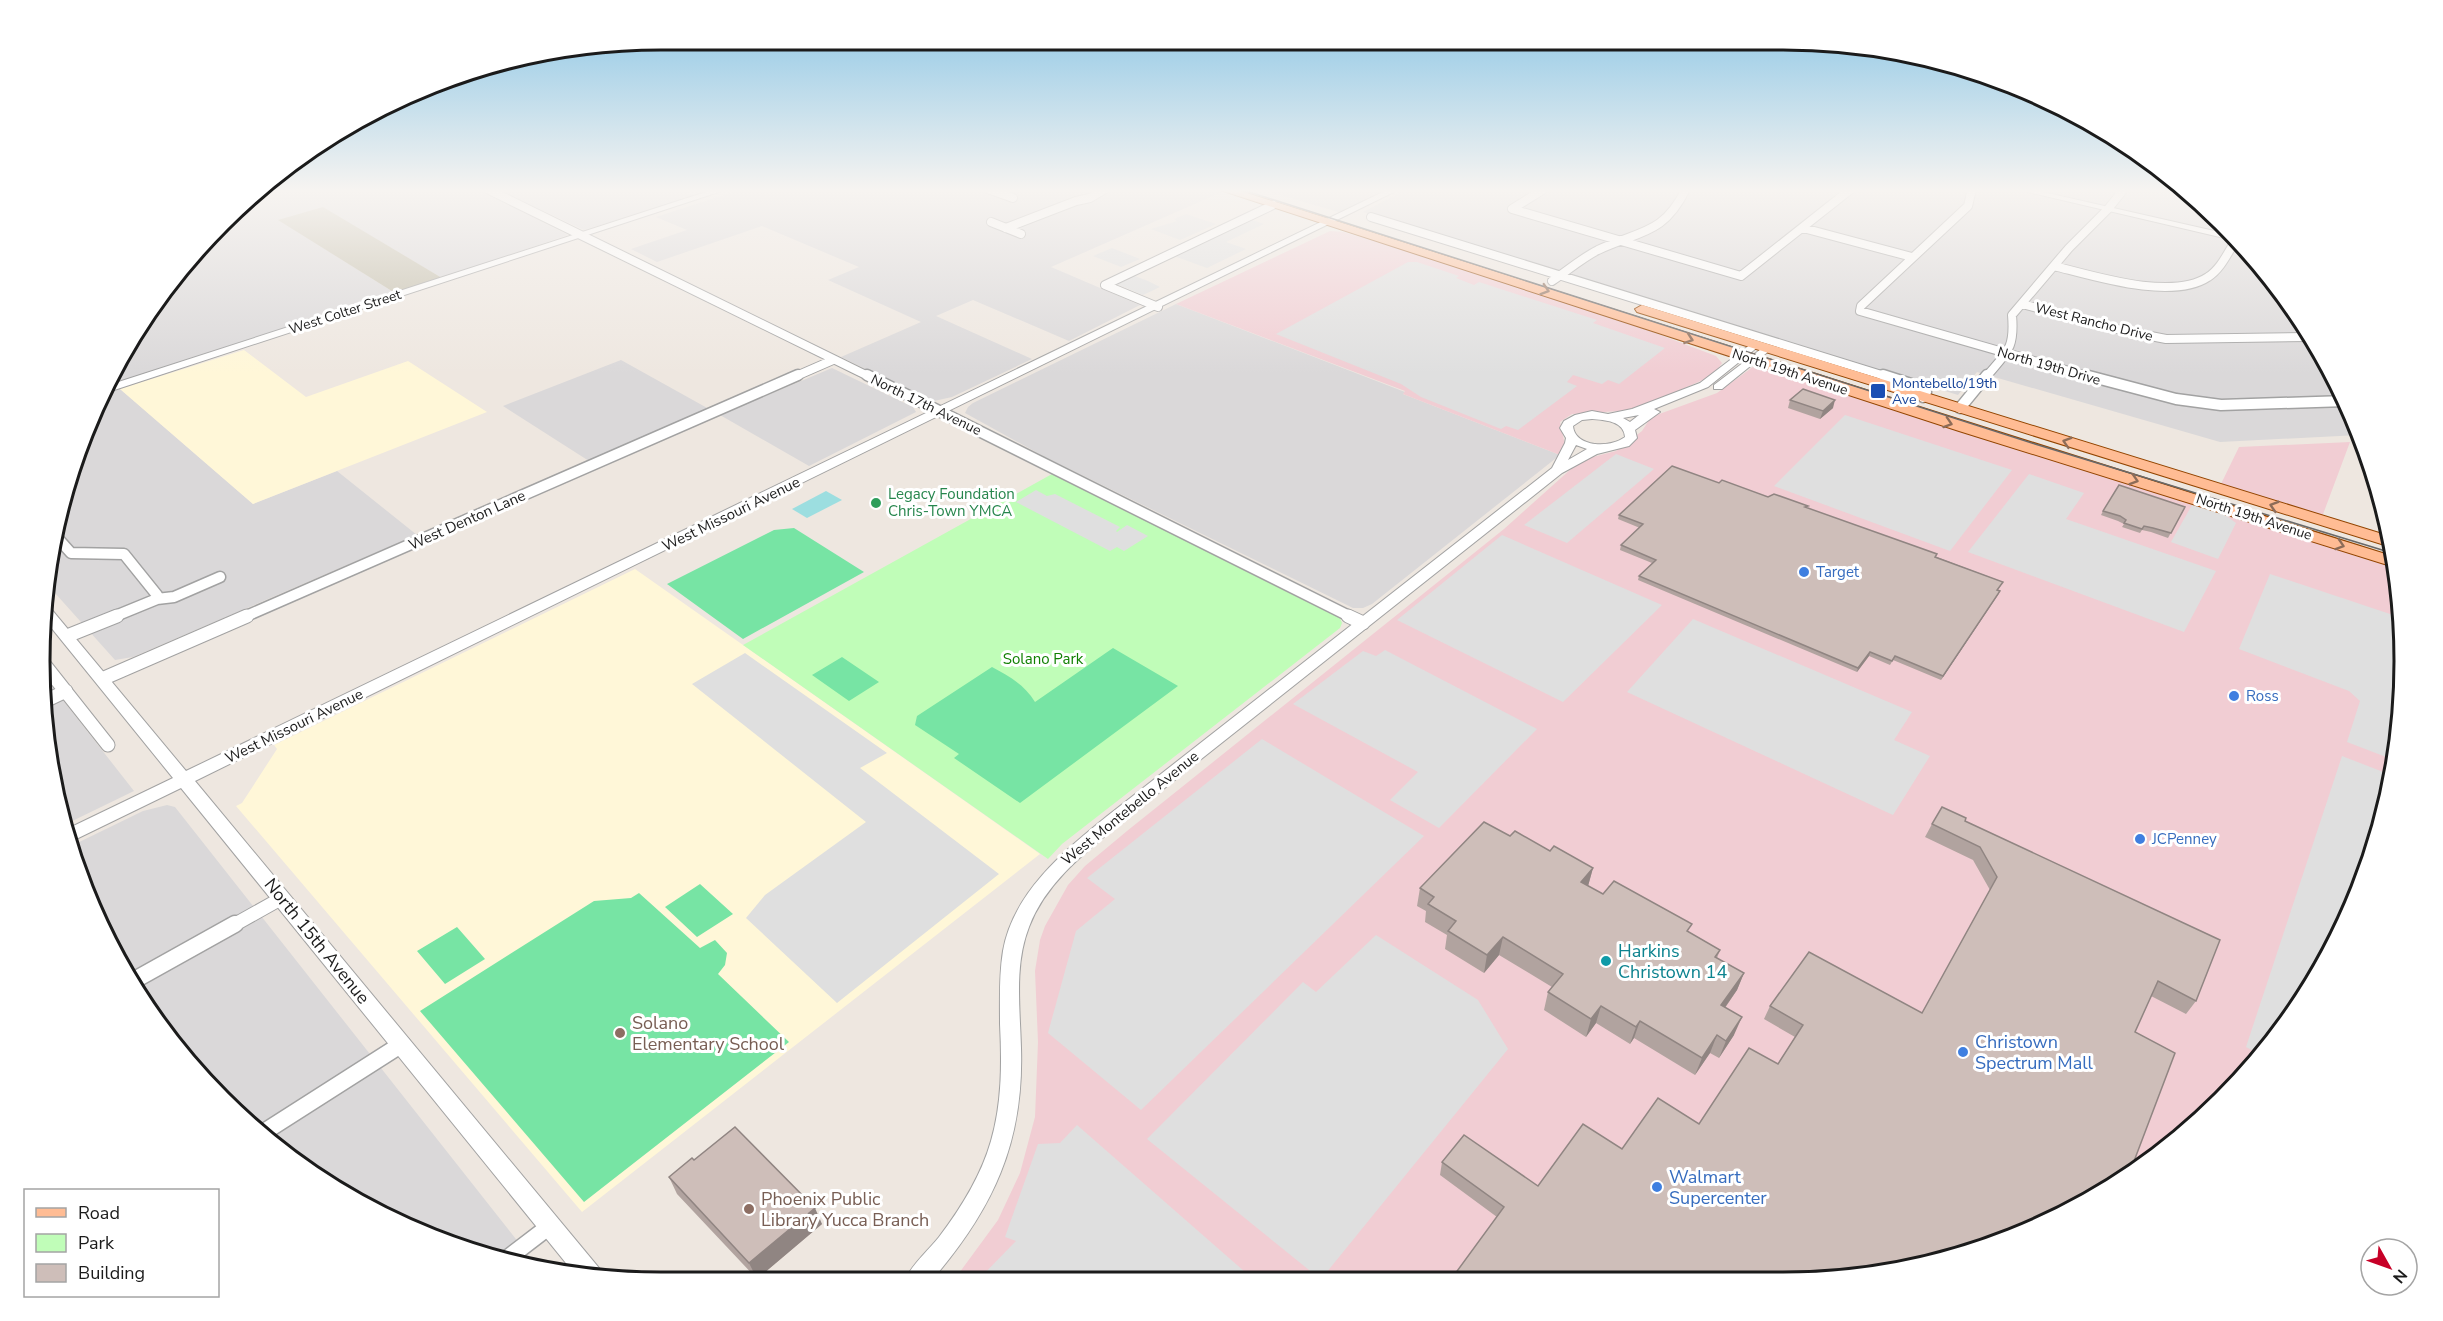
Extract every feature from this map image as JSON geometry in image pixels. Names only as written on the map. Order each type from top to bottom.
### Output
[{"type":"main road","name":"North 19th Avenue","points":[[1417,251],[1754,352],[1960,408],[2382,539]]},
{"type":"main road","name":"North 19th Avenue","points":[[1466,251],[1556,278],[1754,352],[2385,559]]},
{"type":"street","name":"West Colter Street","points":[[114,387],[536,251]]},
{"type":"street","name":"North 17th Avenue","points":[[611,251],[939,411],[1363,623]]},
{"type":"street","points":[[1158,307],[1105,285],[1177,251]]},
{"type":"street","name":"West Missouri Avenue","points":[[74,833],[1272,251]]},
{"type":"street","name":"North 19th Avenue","points":[[1473,251],[1556,278],[1911,384],[1926,392],[1923,397]]},
{"type":"street","points":[[1556,278],[1597,251]]},
{"type":"street","points":[[1650,251],[1742,276],[1774,251]]},
{"type":"street","points":[[1888,251],[1912,257],[1919,251]]},
{"type":"street","points":[[1960,408],[2005,353],[2014,336],[2012,315],[2069,251]]},
{"type":"street","points":[[2054,266],[2133,284],[2156,286],[2196,283],[2207,279],[2215,271],[2228,251]]},
{"type":"street","name":"North 19th Drive","points":[[1912,257],[1862,306],[1860,311],[2140,392],[2198,403],[2241,405],[2335,401]]},
{"type":"street","name":"West Rancho Drive","points":[[2022,304],[2125,331],[2166,339],[2301,337]]},
{"type":"street","points":[[1608,417],[1635,412],[1704,385],[1754,352]]},
{"type":"street","points":[[1608,417],[1629,429],[1643,417],[1716,388],[1754,352]]},
{"type":"street","name":"West Denton Lane","points":[[102,679],[833,360]]},
{"type":"street","name":"West Montebello Avenue","points":[[1558,470],[1560,460],[1569,450],[1572,438],[1568,433],[1568,424],[1579,417],[1592,415],[1608,417]]},
{"type":"street","name":"West Montebello Avenue","points":[[923,1272],[966,1219],[984,1188],[1002,1140],[1008,1116],[1011,1065],[1010,972],[1022,921],[1048,877],[1068,856],[1558,470],[1573,463],[1588,451],[1628,442],[1632,434],[1629,429]]},
{"type":"street","points":[[1572,438],[1587,445],[1607,448]]},
{"type":"street","points":[[61,542],[71,553],[124,554],[158,595],[157,599]]},
{"type":"street","points":[[67,636],[157,599],[174,597],[220,577]]},
{"type":"street","name":"North 15th Avenue","points":[[51,618],[583,1266]]},
{"type":"street","points":[[50,672],[108,745]]},
{"type":"street","points":[[51,699],[66,692]]},
{"type":"street","points":[[138,978],[282,898]]},
{"type":"street","points":[[269,1129],[402,1044]]},
{"type":"street","points":[[514,1254],[551,1225]]},
{"type":"shaded area","points":[[208,251],[328,251],[395,293],[117,383],[152,321]]},
{"type":"shaded area","points":[[327,251],[396,251],[442,278],[395,293]]},
{"type":"shaded area","points":[[395,251],[522,251],[442,278]]},
{"type":"shaded area","points":[[634,251],[690,251],[657,262]]},
{"type":"shaded area","points":[[820,251],[1088,251],[1051,267],[1140,305],[1069,341],[973,300],[936,316],[1032,359],[952,397],[934,401],[841,357],[921,322],[828,280],[859,267]]},
{"type":"shaded area","points":[[1106,251],[1119,251],[1140,259],[1121,267],[1093,256]]},
{"type":"shaded area","points":[[1186,251],[1243,251],[1207,268],[1174,256]]},
{"type":"shaded area","points":[[1289,251],[1408,251],[1602,313],[1716,356],[1722,363],[1714,375],[1644,406],[1620,411],[1572,414],[1560,422],[1565,445],[1560,455],[1403,394],[1405,391],[1176,304]]},
{"type":"shaded area","points":[[1489,251],[2235,251],[2291,321],[2312,355],[2350,435],[2220,442],[1977,372],[1958,395]]},
{"type":"shaded area","points":[[1408,262],[1417,262],[1459,276],[1456,278],[1474,285],[1479,282],[1597,320],[1593,323],[1665,348],[1619,384],[1608,380],[1602,384],[1573,375],[1567,382],[1577,386],[1518,430],[1506,426],[1501,429],[1421,397],[1401,384],[1276,334]]},
{"type":"shaded area","points":[[1132,275],[1160,287],[1143,295],[1114,283]]},
{"type":"shaded area","points":[[1176,304],[1405,392],[1403,394],[1560,455],[1372,604],[1363,608],[1353,608],[1045,457],[965,413],[973,403]]},
{"type":"shaded area","points":[[244,350],[306,397],[408,361],[487,412],[253,504],[120,389]]},
{"type":"shaded area","points":[[621,360],[709,409],[589,461],[503,406]]},
{"type":"shaded area","name":"Christown Spectrum Mall","points":[[1757,364],[2385,563],[2394,660],[2388,740],[2373,819],[2347,894],[2312,966],[2291,1000],[2242,1063],[2215,1093],[2185,1120],[2122,1169],[2088,1190],[2016,1225],[1979,1239],[1902,1260],[1862,1266],[1783,1272],[960,1272],[998,1220],[1020,1173],[1035,1117],[1038,1042],[1035,971],[1040,940],[1045,926],[1068,885],[1085,866],[1127,831],[1504,529],[1581,460],[1616,451],[1642,431],[1651,417],[1717,393]]},
{"type":"shaded area","points":[[832,368],[913,407],[916,412],[809,466],[720,415]]},
{"type":"shaded area","points":[[120,389],[253,504],[337,471],[417,535],[133,657],[115,660],[54,592],[61,541],[70,502],[96,427],[112,391]]},
{"type":"shaded area","points":[[1845,415],[2012,470],[1950,551],[1774,486]]},
{"type":"shaded area","points":[[2350,442],[2322,517],[2220,486],[2239,447]]},
{"type":"shaded area","points":[[1616,454],[1654,469],[1567,543],[1524,525]]},
{"type":"shaded area","points":[[2029,474],[2084,493],[2066,519],[2216,571],[2184,632],[1968,552]]},
{"type":"shaded area","points":[[1036,490],[1047,496],[1055,494],[1120,527],[1117,532],[1127,525],[1148,536],[1124,551],[1117,547],[1110,551],[1016,502]]},
{"type":"shaded area","points":[[2192,505],[2225,515],[2236,523],[2218,559],[2171,542]]},
{"type":"shaded area","points":[[1502,535],[1662,605],[1563,702],[1397,620]]},
{"type":"shaded area","name":"Solano Elementary School","points":[[635,569],[1040,854],[582,1212],[236,806],[242,803],[277,749],[274,745]]},
{"type":"shaded area","points":[[2270,574],[2391,614],[2394,660],[2385,757],[2347,742],[2360,701],[2349,691],[2239,649]]},
{"type":"shaded area","points":[[1693,619],[1912,712],[1894,740],[1930,756],[1893,815],[1627,692]]},
{"type":"shaded area","points":[[1385,650],[1537,729],[1439,828],[1390,800],[1418,772],[1293,704],[1363,651],[1376,656]]},
{"type":"shaded area","points":[[745,653],[887,753],[860,768],[999,874],[837,1003],[746,918],[765,895],[866,822],[692,684]]},
{"type":"shaded area","points":[[51,685],[134,791],[71,822],[55,740]]},
{"type":"shaded area","points":[[1262,739],[1424,836],[1141,1110],[1048,1033],[1076,931],[1115,899],[1087,878]]},
{"type":"shaded area","points":[[2342,756],[2383,772],[2373,819],[2361,857],[2330,931],[2291,1000],[2252,1050],[2246,1047]]},
{"type":"shaded area","points":[[167,805],[175,807],[531,1258],[502,1251],[427,1225],[355,1190],[321,1169],[258,1120],[228,1093],[201,1063],[152,1000],[131,966],[96,894],[78,843],[143,811]]},
{"type":"shaded area","points":[[1376,935],[1478,1000],[1508,1049],[1327,1272],[1312,1272],[1147,1139],[1303,982],[1316,992]]},
{"type":"shaded area","points":[[1077,1125],[1245,1272],[986,1272],[1016,1241],[1005,1237],[1038,1144],[1060,1143]]},
{"type":"green space","name":"Solano Park","points":[[1052,474],[1340,618],[1342,623],[1340,628],[1062,844],[1048,859],[743,645]]},
{"type":"green space","points":[[794,528],[864,572],[743,639],[667,584],[774,530]]},
{"type":"green space","points":[[1113,648],[1178,686],[1020,803],[954,758],[959,754],[915,725],[917,716],[992,667],[1021,686],[1035,702]]},
{"type":"green space","points":[[842,657],[879,682],[849,701],[812,675]]},
{"type":"green space","points":[[700,884],[733,914],[697,937],[665,907]]},
{"type":"green space","points":[[639,893],[700,948],[715,940],[727,953],[725,965],[718,974],[789,1042],[584,1202],[420,1011],[594,901],[631,898]]},
{"type":"green space","points":[[457,927],[485,959],[445,984],[417,951]]},
{"type":"water","points":[[826,491],[842,500],[807,518],[792,509]]},
{"type":"building","points":[[1803,389],[1835,400],[1823,411],[1790,400]]},
{"type":"building","name":"Target","points":[[1672,466],[1719,483],[1722,480],[1768,497],[1774,494],[1937,554],[1935,557],[2003,582],[1997,590],[2000,591],[1943,676],[1895,656],[1892,661],[1870,652],[1858,668],[1639,576],[1656,560],[1621,545],[1643,524],[1619,515]]},
{"type":"building","points":[[2119,485],[2185,507],[2171,533],[2144,526],[2142,529],[2124,523],[2126,520],[2120,516],[2103,511]]},
{"type":"building","name":"Christown Spectrum Mall","points":[[1942,807],[1966,818],[1965,821],[2220,940],[2196,1001],[2158,981],[2135,1032],[2175,1053],[2135,1160],[2088,1190],[2016,1225],[1941,1251],[1902,1260],[1862,1266],[1783,1272],[1456,1272],[1504,1207],[1442,1162],[1464,1135],[1538,1186],[1583,1124],[1622,1149],[1658,1098],[1699,1124],[1749,1048],[1778,1064],[1803,1025],[1770,1006],[1809,952],[1922,1013],[1997,877],[1980,847],[1932,824]]},
{"type":"building","name":"Harkins Christown 14","points":[[1484,822],[1510,836],[1515,831],[1550,851],[1554,846],[1593,868],[1581,882],[1603,894],[1614,881],[1692,924],[1687,931],[1720,950],[1715,957],[1744,973],[1721,1005],[1742,1017],[1726,1041],[1717,1035],[1702,1058],[1640,1021],[1636,1027],[1601,1006],[1591,1019],[1548,992],[1563,974],[1503,937],[1487,955],[1448,931],[1456,921],[1428,904],[1434,897],[1420,888]]},
{"type":"building","name":"Phoenix Public Library Yucca Branch","points":[[735,1127],[815,1208],[749,1263],[669,1177]]},
{"type":"tram line","points":[[1432,251],[2035,444],[2383,550]]},
{"type":"place","name":"Montebello/19th Ave","points":[[1878,391]]},
{"type":"place","name":"Legacy Foundation Chris-Town YMCA","points":[[876,503]]},
{"type":"place","name":"Target","points":[[1804,572]]},
{"type":"place","name":"Ross","points":[[2234,696]]},
{"type":"place","name":"JCPenney","points":[[2140,839]]},
{"type":"place","name":"Harkins Christown 14","points":[[1606,961]]},
{"type":"place","name":"Solano Elementary School","points":[[620,1033]]},
{"type":"place","name":"Christown Spectrum Mall","points":[[1963,1052]]},
{"type":"place","name":"Walmart Supercenter","points":[[1657,1187]]},
{"type":"place","name":"Phoenix Public Library Yucca Branch","points":[[749,1209]]}]
